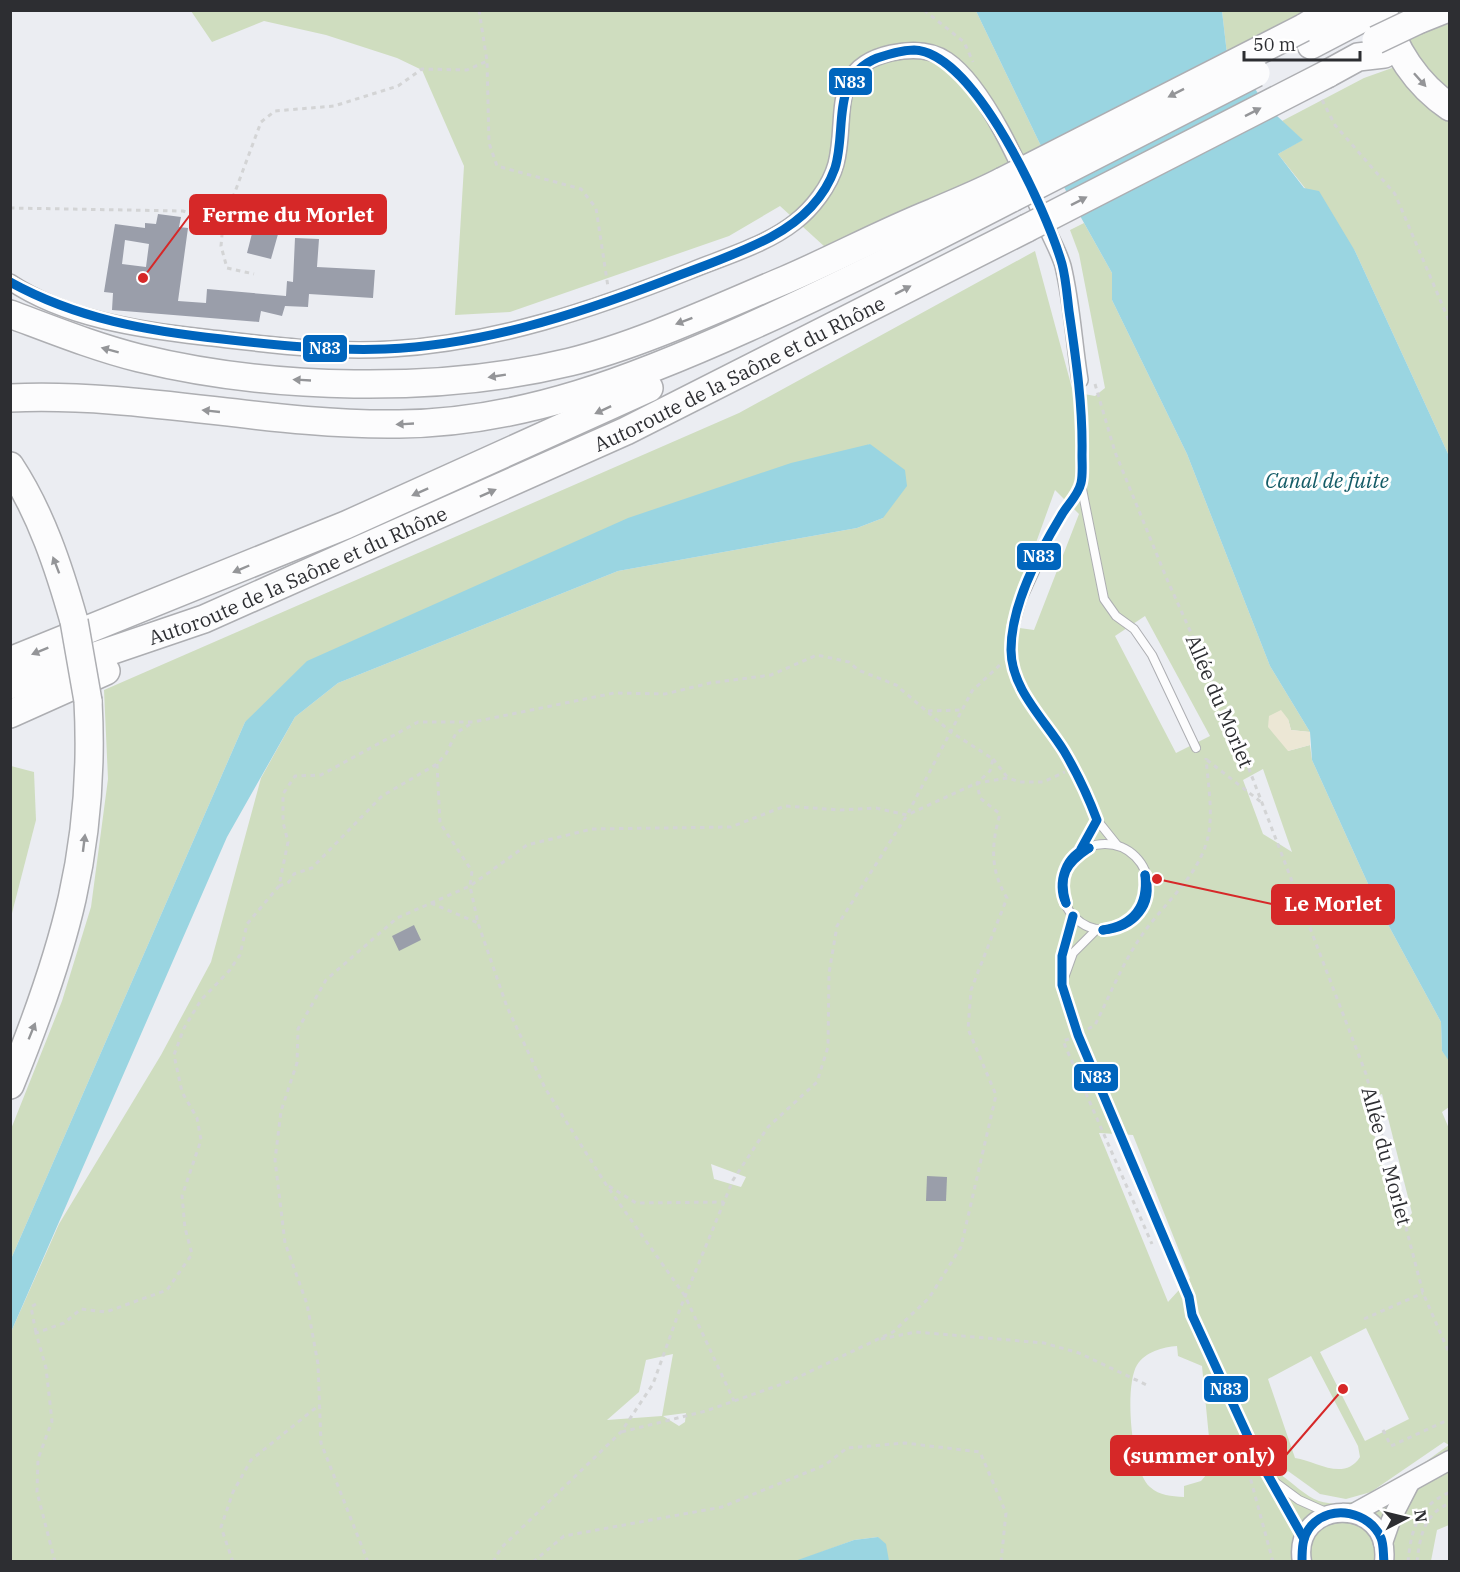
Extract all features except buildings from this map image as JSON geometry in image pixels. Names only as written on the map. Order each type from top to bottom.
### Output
[{"type":"highway","points":[[10,398],[99,399],[345,424],[403,424],[463,419],[540,406],[597,390],[669,363],[842,285],[1008,189],[1341,18],[1378,10]]},
{"type":"highway","points":[[1383,10],[1394,42],[1413,73],[1449,107]]},
{"type":"highway","name":"Autoroute de la Saône et du Rhône","points":[[10,685],[204,619],[626,431],[1027,228],[1324,87],[1373,50],[1431,27],[1443,10]]},
{"type":"highway","points":[[10,314],[97,346],[211,372],[367,383],[476,379],[572,361],[613,348],[733,302],[828,262],[932,213],[969,199],[1008,189]]},
{"type":"highway","points":[[463,419],[482,405],[549,388],[685,343],[830,274],[936,220],[969,199]]},
{"type":"highway","points":[[10,661],[346,525],[581,420],[656,384],[669,363]]},
{"type":"highway","points":[[10,466],[40,524],[63,583],[74,621],[88,701],[89,794],[78,879],[66,928],[39,1014],[10,1085]]},
{"type":"highway","points":[[10,714],[170,643],[204,619]]},
{"type":"street","points":[[10,282],[52,303],[127,327],[325,349],[391,349],[452,342],[567,316],[622,298],[711,262],[792,225],[811,207],[836,165],[844,89],[850,78],[872,59],[886,54],[918,50],[946,60],[968,81],[987,109],[1028,184],[1062,265],[1087,379]]},
{"type":"street","points":[[1302,1562],[1304,1539],[1314,1523],[1330,1514],[1354,1513],[1449,1460]]},
{"type":"street","points":[[1384,1552],[1391,1520],[1410,1483]]},
{"type":"street","points":[[1354,1513],[1373,1524],[1384,1552]]},
{"type":"lane","points":[[1087,379],[1081,484],[1104,599],[1116,616],[1134,629],[1152,655],[1196,748]]},
{"type":"lane","points":[[1081,484],[1060,517],[1022,600],[1012,636],[1011,654],[1020,687],[1073,768],[1097,820],[1117,845]]},
{"type":"lane","points":[[1081,849],[1102,843],[1117,845],[1135,855],[1144,868],[1148,882],[1147,898],[1139,913],[1128,923],[1113,929],[1097,930],[1085,925],[1073,916],[1062,893],[1062,878],[1070,860],[1081,849],[1097,820]]},
{"type":"lane","points":[[1073,916],[1062,956],[1062,986],[1078,1035],[1189,1297],[1192,1315],[1269,1479],[1304,1539]]},
{"type":"lane","points":[[1062,986],[1073,953],[1097,930]]},
{"type":"lane","points":[[1269,1479],[1299,1500],[1330,1514]]},
{"type":"path","points":[[479,10],[487,62],[489,143],[496,166],[581,189],[596,208],[609,290]]},
{"type":"path","points":[[924,10],[964,42],[974,65]]},
{"type":"path","points":[[254,274],[228,268],[221,246],[223,224],[261,122],[275,111],[334,106],[398,86],[422,69],[467,70],[487,62]]},
{"type":"path","points":[[1324,87],[1335,125],[1395,194],[1449,323]]},
{"type":"path","points":[[10,208],[183,211],[223,224]]},
{"type":"path","points":[[599,293],[618,286]]},
{"type":"path","name":"Allée du Morlet","points":[[1087,379],[1166,577],[1231,722],[1366,1074],[1423,1293],[1449,1355]]},
{"type":"path","points":[[493,1562],[501,1548],[621,1432],[652,1384],[685,1296],[733,1180],[768,1127],[817,1082],[828,1047],[829,973],[837,926],[907,815],[972,691],[1011,654]]},
{"type":"path","points":[[279,886],[288,842],[283,822],[284,794],[295,776],[321,775],[418,722],[473,722],[614,693],[665,694],[710,682],[771,675],[818,655],[849,662],[858,670],[896,685],[951,732],[993,759],[1008,778]]},
{"type":"path","points":[[926,711],[962,710]]},
{"type":"path","points":[[36,1333],[64,1323],[81,1309],[106,1312],[167,1290],[192,1254],[185,1228],[182,1196],[201,1140],[197,1118],[182,1092],[174,1055],[184,1028],[201,1000],[229,971],[240,955],[247,924],[279,886],[289,882],[294,874],[312,868],[382,796],[437,764],[446,754],[456,733],[473,722]]},
{"type":"path","points":[[1196,748],[1263,803]]},
{"type":"path","points":[[1156,1253],[1063,1041],[1095,1024],[1140,938],[1163,905],[1191,878],[1208,840],[1209,803],[1206,758]]},
{"type":"path","points":[[977,783],[990,771],[993,759]]},
{"type":"path","points":[[437,764],[440,823],[472,871],[470,886],[478,923],[507,1007],[545,1088],[608,1185],[685,1296],[734,1401]]},
{"type":"path","points":[[368,1562],[321,1443],[318,1364],[307,1304],[285,1243],[275,1160],[280,1111],[297,1063],[298,1029],[326,980],[397,918],[470,886],[526,845],[592,829],[731,827],[785,806],[840,810],[876,808],[907,815],[977,783],[1008,778],[1020,782],[1043,782],[1073,768]]},
{"type":"path","points":[[621,1432],[734,1401],[788,1382],[878,1340],[892,1332],[929,1298],[961,1247],[996,1095],[968,1029],[971,990],[1007,898],[997,881],[993,859],[995,831],[1000,814],[980,798],[977,783]]},
{"type":"path","points":[[431,903],[478,923]]},
{"type":"path","points":[[608,1185],[636,1203],[724,1202]]},
{"type":"path","points":[[1364,1319],[1423,1293]]},
{"type":"path","points":[[36,1304],[31,1307],[46,1368],[52,1421],[38,1459],[37,1492],[55,1562]]},
{"type":"path","points":[[878,1340],[916,1332],[1044,1343],[1079,1353],[1149,1386]]},
{"type":"path","points":[[233,1562],[221,1527],[233,1492],[251,1460],[318,1406]]},
{"type":"path","points":[[1383,1430],[1391,1446],[1449,1419]]},
{"type":"path","points":[[532,1562],[564,1536],[722,1508],[825,1465],[848,1448],[905,1443],[980,1452],[1006,1513],[1001,1562]]},
{"type":"path","points":[[1243,1452],[1273,1562]]},
{"type":"path","points":[[1408,1562],[1412,1529],[1421,1512],[1431,1502],[1449,1492]]},
{"type":"path","points":[[1417,1562],[1423,1528],[1440,1507],[1449,1503]]},
{"type":"green space","points":[[191,11],[976,11],[1041,146],[998,169],[825,247],[780,206],[729,236],[510,312],[455,315],[464,166],[422,70],[397,58],[326,35],[264,21],[212,42]]},
{"type":"green space","points":[[1222,11],[1307,11],[1227,54]]},
{"type":"green space","points":[[1367,11],[1449,11],[1449,456],[1355,251],[1278,154],[1302,140],[1282,121],[1364,78],[1392,68]]},
{"type":"green space","points":[[1084,223],[1112,273],[1112,300],[1187,454],[1270,666],[1310,732],[1291,730],[1288,719],[1288,751],[1310,745],[1312,760],[1379,908],[1441,1022],[1442,1051],[1450,1061],[1449,1107],[1442,1112],[1450,1131],[1449,1525],[1437,1530],[1431,1561],[889,1562],[878,1537],[854,1540],[795,1562],[11,1561],[11,1332],[59,1224],[161,1055],[211,962],[261,778],[295,717],[338,683],[618,571],[857,528],[883,518],[870,444],[245,722],[11,1259],[11,1129],[62,1001],[91,907],[108,779],[104,690],[739,413],[1035,251],[1073,392],[1095,396],[1105,388],[1079,254],[1070,230]],"holes":[[[1055,490],[1079,514],[1034,630],[1006,626]],[[1145,616],[1210,736],[1176,753],[1115,636]],[[1263,769],[1292,852],[1263,834],[1243,780]],[[1382,1094],[1412,1213],[1402,1226],[1364,1101]],[[1099,1133],[1133,1135],[1190,1278],[1168,1302]],[[711,1164],[746,1177],[741,1187],[714,1179]],[[1366,1328],[1409,1419],[1365,1441],[1320,1352]],[[1177,1346],[1178,1356],[1202,1366],[1212,1468],[1201,1481],[1184,1486],[1184,1497],[1162,1494],[1150,1487],[1143,1478],[1134,1447],[1130,1409],[1133,1376],[1140,1360],[1160,1349]],[[673,1354],[662,1416],[607,1420],[639,1392],[646,1360]],[[1311,1356],[1358,1446],[1360,1457],[1346,1468],[1338,1469],[1295,1458],[1268,1379]],[[686,1413],[685,1422],[679,1426],[663,1416]],[[1444,1442],[1449,1445],[1388,1488],[1354,1502],[1337,1504],[1319,1501],[1304,1493],[1281,1475],[1288,1471],[1320,1494],[1346,1499],[1371,1492]]]},
{"type":"green space","points":[[11,766],[34,772],[36,820],[11,917]]},
{"type":"sand","points":[[1281,710],[1288,719],[1291,730],[1310,732],[1310,745],[1288,751],[1268,727],[1269,716]]},
{"type":"water","name":"Canal de fuite","points":[[976,11],[1222,11],[1227,54],[1251,82],[1265,105],[1303,140],[1278,154],[1304,188],[1319,191],[1355,251],[1449,456],[1449,1061],[1442,1051],[1441,1022],[1379,908],[1312,760],[1310,732],[1270,666],[1187,454],[1112,300],[1112,273],[1041,146]]},
{"type":"water","points":[[870,444],[905,470],[907,486],[883,518],[857,528],[618,571],[338,683],[295,717],[227,837],[11,1332],[11,1259],[245,722],[307,661],[628,518],[791,463]]},
{"type":"water","points":[[878,1537],[886,1544],[889,1561],[795,1561],[854,1540]]},
{"type":"transit line","name":"N83","points":[[10,282],[61,305],[113,321],[167,332],[222,339],[324,348],[385,349],[492,335],[562,316],[664,281],[745,249],[781,231],[801,217],[817,200],[830,179],[838,153],[846,91],[852,78],[862,67],[877,58],[891,54],[914,50],[937,58],[961,77],[984,105],[1005,138],[1041,209],[1062,264],[1080,401],[1082,480],[1080,488],[1052,531],[1027,580],[1016,615],[1011,650],[1012,664],[1023,691],[1069,759],[1097,820],[1081,849]]},
{"type":"transit line","name":"N83","points":[[1066,903],[1062,887],[1065,870],[1074,856],[1089,848]]},
{"type":"transit line","name":"N83","points":[[1066,903],[1063,885],[1066,871],[1075,859],[1089,848]]},
{"type":"transit line","name":"N83","points":[[1103,930],[1123,924],[1137,912],[1144,896],[1145,875]]},
{"type":"transit line","name":"N83","points":[[1103,930],[1123,925],[1139,913],[1146,896],[1145,875]]},
{"type":"transit line","name":"N83","points":[[1073,916],[1062,956],[1062,985],[1078,1035],[1189,1297],[1192,1315],[1256,1454],[1304,1539]]},
{"type":"transit line","name":"N83","points":[[1302,1562],[1304,1539],[1311,1526],[1319,1519],[1339,1513],[1359,1517],[1376,1529],[1382,1541],[1384,1562]]},
{"type":"place","name":"Ferme du Morlet","points":[[143,278]]},
{"type":"place","name":"Le Morlet","points":[[1157,879]]},
{"type":"place","name":"(summer only)","points":[[1343,1389]]}]
